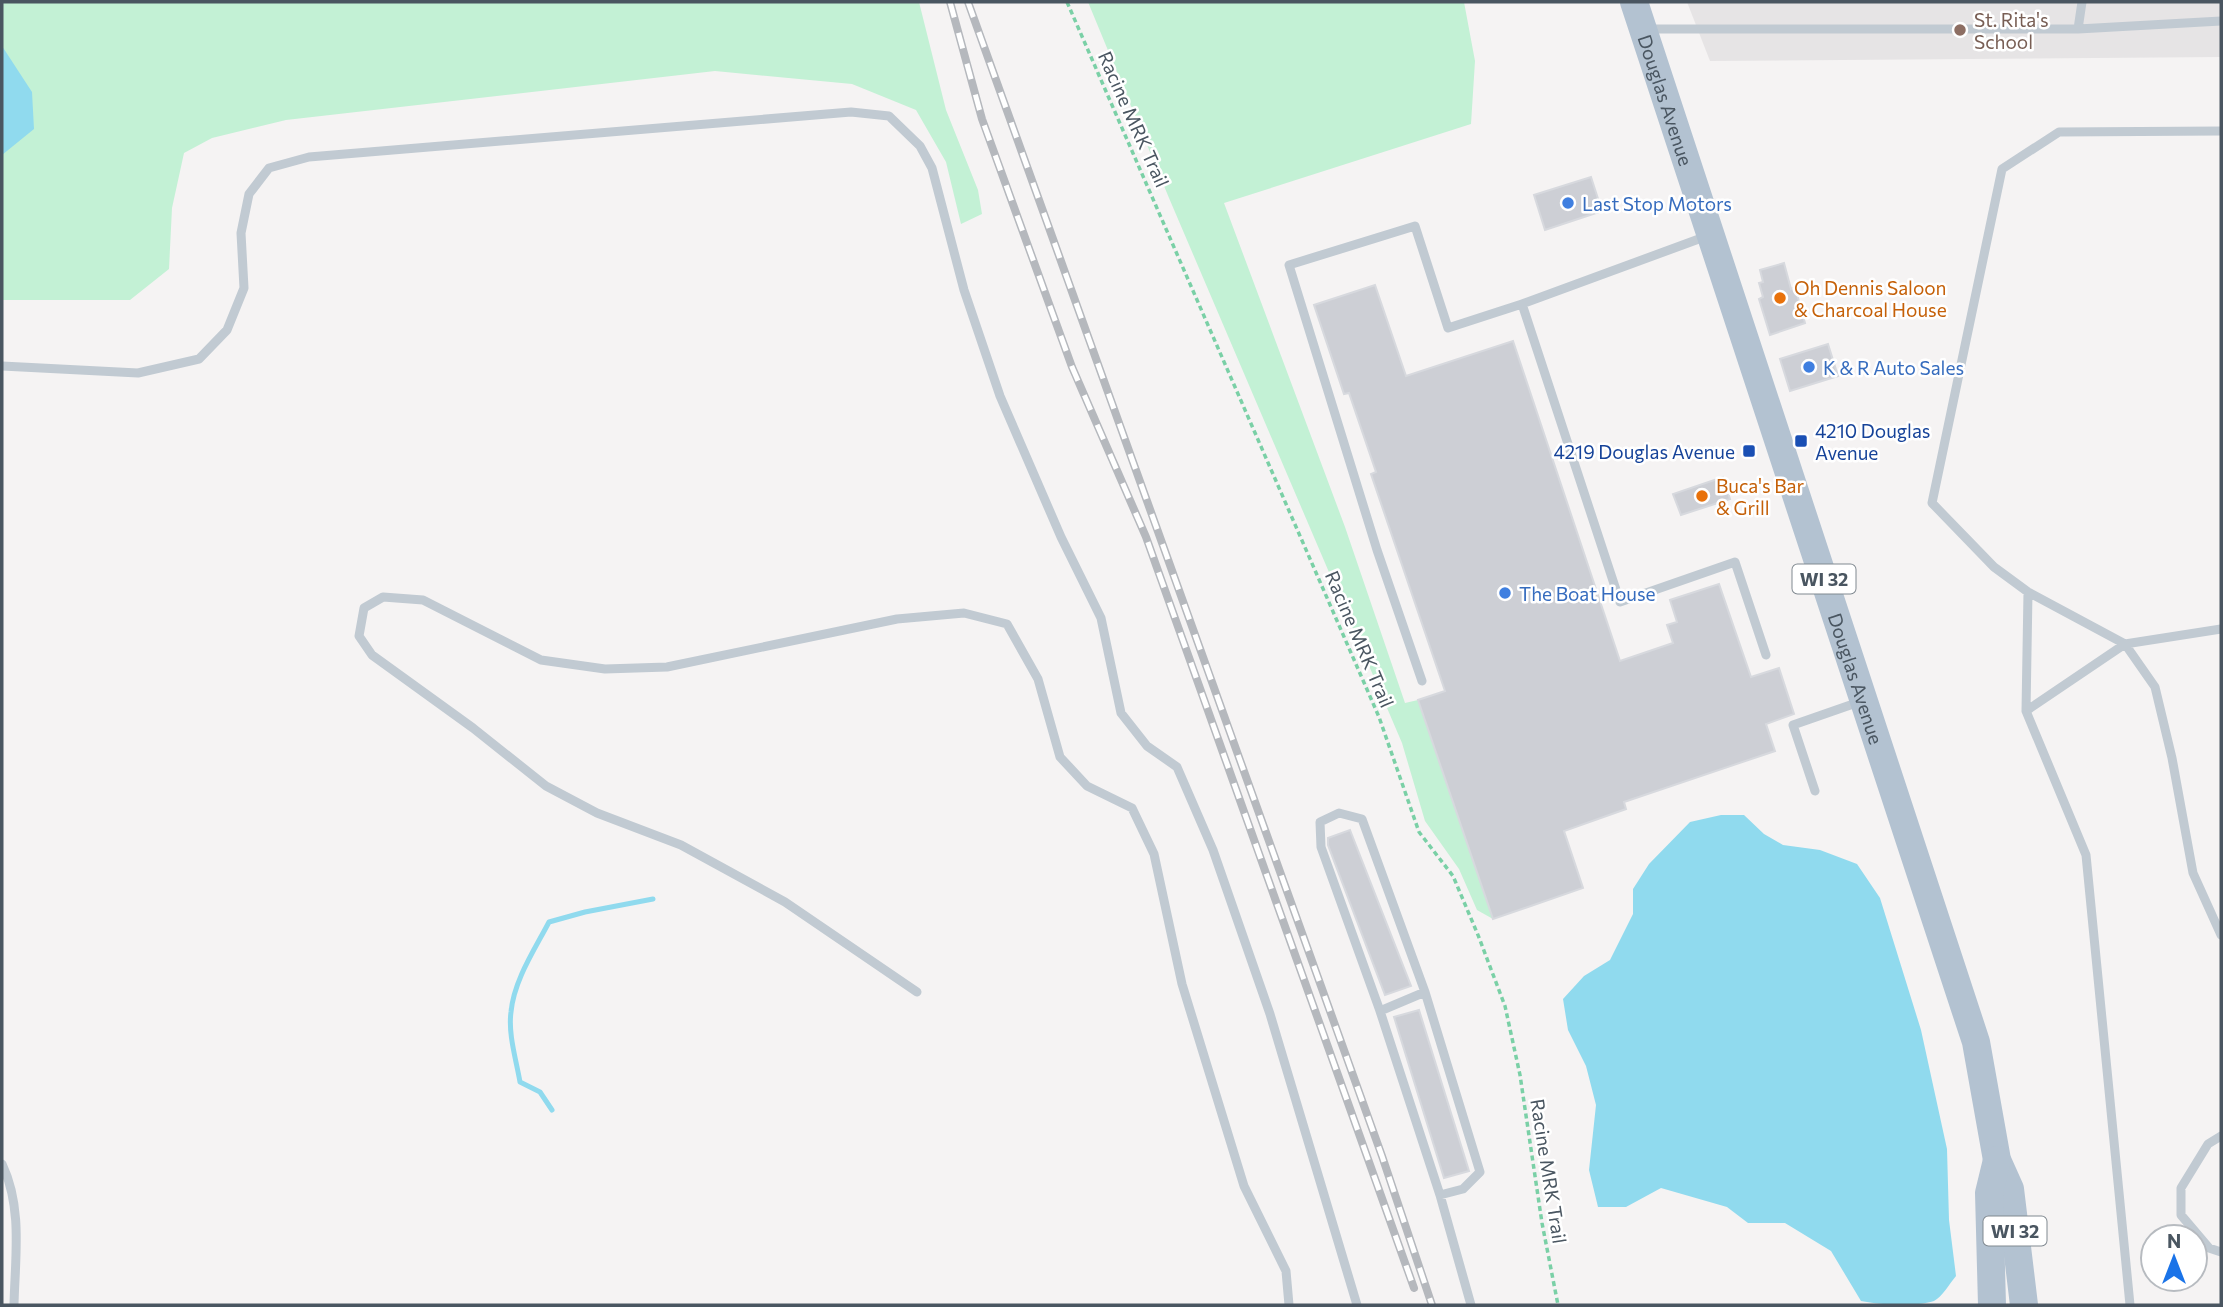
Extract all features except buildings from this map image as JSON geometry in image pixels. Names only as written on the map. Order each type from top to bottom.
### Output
[{"type":"main road","name":"Douglas Avenue","points":[[1634,2],[1976,1042],[1997,1160],[2010,1189],[2024,1305]]},
{"type":"main road","name":"Douglas Avenue","points":[[1992,1305],[1989,1193],[1997,1160]]},
{"type":"lane","points":[[2078,29],[2082,2]]},
{"type":"lane","points":[[1643,29],[2078,29],[2221,21]]},
{"type":"lane","points":[[2,366],[138,373],[200,359],[227,330],[244,288],[242,233],[249,194],[269,168],[289,162],[309,157],[851,112],[889,116],[920,146],[932,168],[964,290],[1000,396],[1061,537],[1101,618],[1121,713],[1147,746],[1177,767],[1213,850],[1270,1014],[1357,1305]]},
{"type":"lane","points":[[2221,131],[2060,132],[2002,169],[1932,503],[1994,567],[2028,592],[2124,644],[2155,687],[2172,758],[2193,873],[2221,935]]},
{"type":"lane","points":[[1422,681],[1377,550],[1289,265],[1415,226],[1448,328],[1711,235]]},
{"type":"lane","points":[[1522,304],[1619,602],[1735,562],[1766,655]]},
{"type":"lane","points":[[2028,592],[2026,711],[2086,855],[2130,1305]]},
{"type":"lane","points":[[918,992],[785,902],[681,845],[597,813],[545,786],[473,728],[372,654],[359,636],[364,608],[383,597],[423,600],[541,660],[606,669],[667,667],[897,619],[964,613],[1007,624],[1038,678],[1060,757],[1087,786],[1132,808],[1154,855],[1182,984],[1244,1186],[1286,1271],[1289,1305]]},
{"type":"lane","points":[[2026,711],[2124,644],[2221,629]]},
{"type":"lane","points":[[1815,791],[1793,725],[1864,700]]},
{"type":"lane","points":[[1440,1195],[1463,1189],[1480,1172],[1425,992],[1362,819],[1339,813],[1320,822],[1321,848],[1380,1012],[1440,1195],[1471,1305]]},
{"type":"lane","points":[[1380,1012],[1425,992]]},
{"type":"lane","points":[[2221,1136],[2208,1144],[2180,1188],[2180,1215],[2209,1248],[2221,1252]]},
{"type":"lane","points":[[2,1164],[9,1179],[16,1210],[14,1305]]},
{"type":"path","name":"Racine MRK Trail","points":[[1068,2],[1379,717],[1419,832],[1453,876],[1478,935],[1504,1006],[1517,1063],[1558,1305]]},
{"type":"shaded area","name":"St. Rita's School","points":[[1687,2],[2221,2],[2221,57],[1710,61]]},
{"type":"green space","points":[[2,2],[919,2],[946,110],[978,190],[982,214],[961,224],[946,162],[916,110],[852,84],[715,71],[286,120],[212,138],[184,153],[172,208],[169,269],[130,300],[2,300]]},
{"type":"green space","points":[[1088,2],[1464,2],[1475,61],[1471,124],[1224,203],[1345,527],[1405,703],[1418,700],[1493,919],[1477,910],[1459,869],[1425,821],[1402,743]]},
{"type":"water","points":[[2,46],[32,92],[34,129],[2,155]]},
{"type":"water","points":[[1721,815],[1744,815],[1764,834],[1783,845],[1820,850],[1857,864],[1880,898],[1921,1030],[1947,1149],[1949,1220],[1956,1276],[1934,1301],[1898,1305],[1861,1301],[1831,1251],[1785,1223],[1748,1223],[1727,1207],[1661,1188],[1626,1207],[1598,1207],[1589,1170],[1596,1105],[1586,1066],[1568,1030],[1563,999],[1584,976],[1610,960],[1633,914],[1633,889],[1649,864],[1690,822]]},
{"type":"waterway","points":[[552,1110],[540,1092],[520,1082],[513,1047],[511,1012],[516,988],[526,965],[549,922],[653,899]]},
{"type":"railway","points":[[950,2],[982,119],[1072,367],[1146,537],[1414,1288]]},
{"type":"railway","points":[[968,2],[1382,1156],[1432,1305]]},
{"type":"place","name":"St. Rita's School","points":[[1960,30]]},
{"type":"place","name":"Last Stop Motors","points":[[1568,203]]},
{"type":"place","name":"Oh Dennis Saloon & Charcoal House","points":[[1780,298]]},
{"type":"place","name":"K & R Auto Sales","points":[[1809,367]]},
{"type":"place","name":"4210 Douglas Avenue","points":[[1801,441]]},
{"type":"place","name":"4219 Douglas Avenue","points":[[1749,451]]},
{"type":"place","name":"Buca's Bar & Grill","points":[[1702,496]]},
{"type":"place","name":"The Boat House","points":[[1505,593]]}]
